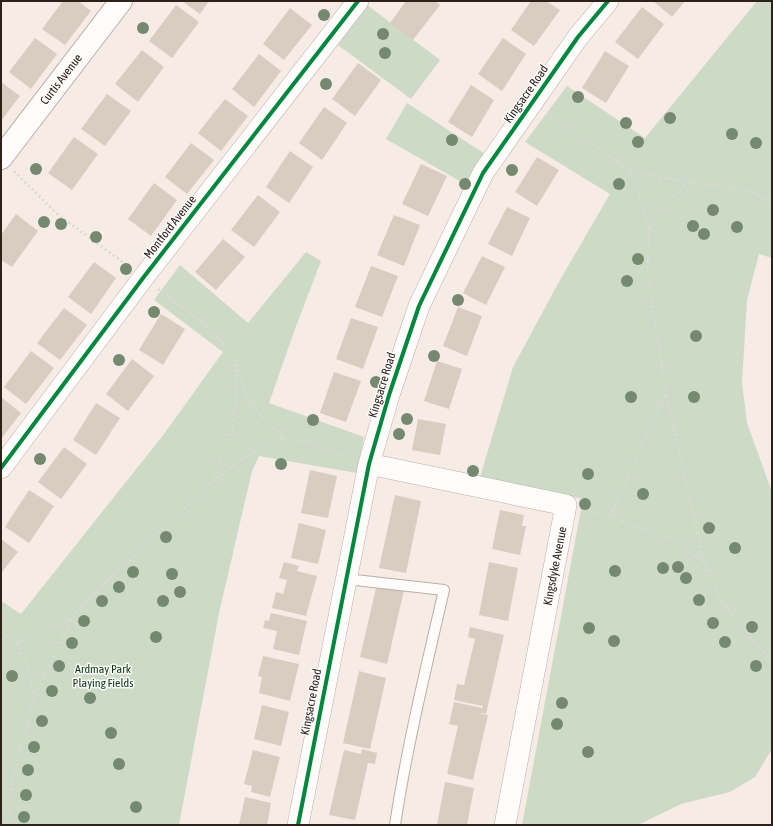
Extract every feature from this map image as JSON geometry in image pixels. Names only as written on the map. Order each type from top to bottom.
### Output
[{"type":"street","name":"Curtis Avenue","points":[[1,158],[121,1]]},
{"type":"street","name":"Montford Avenue","points":[[1,468],[143,278],[358,1]]},
{"type":"street","name":"Kingsacre Road","points":[[298,825],[369,464],[389,395],[419,306],[483,173],[578,37],[608,1]]},
{"type":"street","points":[[369,464],[566,505]]},
{"type":"street","name":"Kingsdyke Avenue","points":[[505,825],[566,505]]},
{"type":"lane","points":[[346,578],[444,590],[414,718],[395,825]]},
{"type":"path","points":[[533,102],[630,170],[657,178],[752,192],[772,201]]},
{"type":"path","points":[[1,158],[56,213],[210,328],[235,360],[248,401],[286,440]]},
{"type":"path","points":[[630,170],[637,186],[649,230],[648,276],[666,392],[704,562],[723,603],[761,651],[772,659]]},
{"type":"path","points":[[649,230],[665,203],[688,182]]},
{"type":"path","points":[[213,482],[232,430],[236,391],[235,360]]},
{"type":"path","points":[[610,516],[666,392]]},
{"type":"path","points":[[8,825],[12,783],[34,698],[72,618],[92,594],[213,482],[238,461],[278,439],[304,441],[369,464]]},
{"type":"path","points":[[566,505],[610,516],[674,541],[704,562]]},
{"type":"path","points":[[17,642],[42,633],[72,618]]},
{"type":"path","points":[[1,632],[17,642],[28,669],[34,698]]},
{"type":"green space","points":[[757,1],[772,1],[772,258],[759,254],[747,300],[742,383],[747,423],[772,492],[772,749],[755,777],[730,792],[681,804],[638,825],[522,825],[583,499],[480,477],[513,367],[560,280],[610,194],[525,142],[567,86],[645,138]]},
{"type":"green space","points":[[367,5],[440,60],[411,99],[338,45]]},
{"type":"green space","points":[[407,103],[485,154],[465,184],[386,139]]},
{"type":"green space","name":"Ardmay Park Playing Fields","points":[[306,252],[321,261],[269,403],[364,437],[357,473],[259,456],[252,471],[219,613],[179,825],[1,825],[1,642],[3,640],[1,638],[1,601],[21,614],[164,434],[223,352],[154,300],[180,265],[248,323]]},
{"type":"building","points":[[63,1],[78,1],[91,11],[65,45],[42,29]]},
{"type":"building","points":[[182,1],[209,1],[200,14]]},
{"type":"building","points":[[406,1],[435,1],[440,5],[413,40],[390,23]]},
{"type":"building","points":[[531,1],[546,1],[560,10],[534,46],[511,30]]},
{"type":"building","points":[[653,1],[685,1],[672,17]]},
{"type":"building","points":[[176,5],[199,22],[172,58],[149,41]]},
{"type":"building","points":[[642,7],[664,24],[638,59],[615,42]]},
{"type":"building","points":[[290,8],[312,25],[284,60],[263,44]]},
{"type":"building","points":[[35,38],[57,54],[31,89],[9,72]]},
{"type":"building","points":[[503,38],[526,54],[502,91],[478,74]]},
{"type":"building","points":[[142,50],[164,67],[138,102],[115,84]]},
{"type":"building","points":[[605,51],[629,66],[606,103],[582,88]]},
{"type":"building","points":[[259,54],[281,71],[254,107],[232,89]]},
{"type":"building","points":[[358,63],[381,80],[355,116],[332,99]]},
{"type":"building","points":[[1,82],[20,96],[1,121]]},
{"type":"building","points":[[471,85],[494,100],[472,137],[448,122]]},
{"type":"building","points":[[107,94],[131,111],[105,146],[81,129]]},
{"type":"building","points":[[225,99],[248,116],[221,151],[198,133]]},
{"type":"building","points":[[324,107],[347,123],[322,160],[299,143]]},
{"type":"building","points":[[74,137],[98,154],[72,190],[48,173]]},
{"type":"building","points":[[191,143],[214,160],[187,194],[165,177]]},
{"type":"building","points":[[290,151],[313,167],[289,203],[266,187]]},
{"type":"building","points":[[537,157],[559,170],[537,206],[515,192]]},
{"type":"building","points":[[421,164],[447,176],[428,216],[402,204]]},
{"type":"building","points":[[154,183],[177,200],[151,236],[128,219]]},
{"type":"building","points":[[258,195],[280,212],[254,247],[231,230]]},
{"type":"building","points":[[507,207],[530,218],[512,256],[488,244]]},
{"type":"building","points":[[16,214],[38,231],[12,267],[1,260],[1,235]]},
{"type":"building","points":[[394,215],[420,225],[404,266],[377,255]]},
{"type":"building","points":[[223,239],[245,257],[216,290],[195,272]]},
{"type":"building","points":[[482,256],[505,267],[486,305],[463,293]]},
{"type":"building","points":[[94,262],[116,278],[91,314],[68,297]]},
{"type":"building","points":[[371,266],[398,276],[382,317],[355,307]]},
{"type":"building","points":[[458,307],[482,316],[467,356],[443,346]]},
{"type":"building","points":[[64,308],[87,325],[60,360],[37,343]]},
{"type":"building","points":[[161,314],[185,329],[163,365],[139,350]]},
{"type":"building","points":[[351,318],[378,327],[363,369],[336,359]]},
{"type":"building","points":[[31,351],[54,368],[26,404],[4,387]]},
{"type":"building","points":[[132,359],[154,376],[128,411],[106,394]]},
{"type":"building","points":[[437,361],[462,369],[449,409],[424,401]]},
{"type":"building","points":[[334,372],[361,381],[346,422],[320,413]]},
{"type":"building","points":[[1,397],[21,413],[1,439]]},
{"type":"building","points":[[96,403],[120,418],[96,455],[73,440]]},
{"type":"building","points":[[418,419],[446,424],[440,455],[412,450]]},
{"type":"building","points":[[64,447],[87,464],[61,499],[38,482]]},
{"type":"building","points":[[310,470],[337,476],[328,518],[301,513]]},
{"type":"building","points":[[29,490],[54,506],[29,543],[5,527]]},
{"type":"building","points":[[395,495],[421,501],[406,573],[379,568]]},
{"type":"building","points":[[500,510],[524,515],[522,526],[526,526],[520,555],[492,549]]},
{"type":"building","points":[[299,523],[326,530],[318,564],[291,558]]},
{"type":"building","points":[[1,539],[18,552],[1,573]]},
{"type":"building","points":[[284,562],[299,566],[297,571],[317,576],[306,616],[272,608],[276,592],[283,594],[287,580],[279,578]]},
{"type":"building","points":[[489,562],[518,568],[508,621],[479,615]]},
{"type":"building","points":[[377,584],[404,590],[387,664],[360,657]]},
{"type":"building","points":[[271,613],[307,621],[299,655],[273,649],[277,631],[263,628],[265,620],[269,621]]},
{"type":"building","points":[[470,627],[504,635],[486,714],[481,713],[483,706],[454,700],[457,684],[464,685],[475,639],[468,637]]},
{"type":"building","points":[[263,656],[299,664],[290,701],[259,693],[262,677],[258,676]]},
{"type":"building","points":[[359,671],[386,678],[370,749],[343,743]]},
{"type":"building","points":[[454,702],[482,708],[481,714],[488,715],[473,780],[447,774],[458,726],[449,724]]},
{"type":"building","points":[[262,705],[289,712],[281,746],[254,739]]},
{"type":"building","points":[[362,749],[377,753],[375,764],[368,763],[355,820],[329,815],[344,750],[361,754]]},
{"type":"building","points":[[253,750],[280,757],[270,797],[251,792],[252,786],[244,784]]},
{"type":"building","points":[[445,782],[474,788],[467,825],[437,825]]},
{"type":"building","points":[[245,797],[271,803],[267,825],[239,825]]},
{"type":"cycle path","points":[[1,468],[143,278],[358,1]]},
{"type":"cycle path","points":[[298,825],[369,464],[389,395],[419,306],[483,173],[578,37],[608,1]]}]
